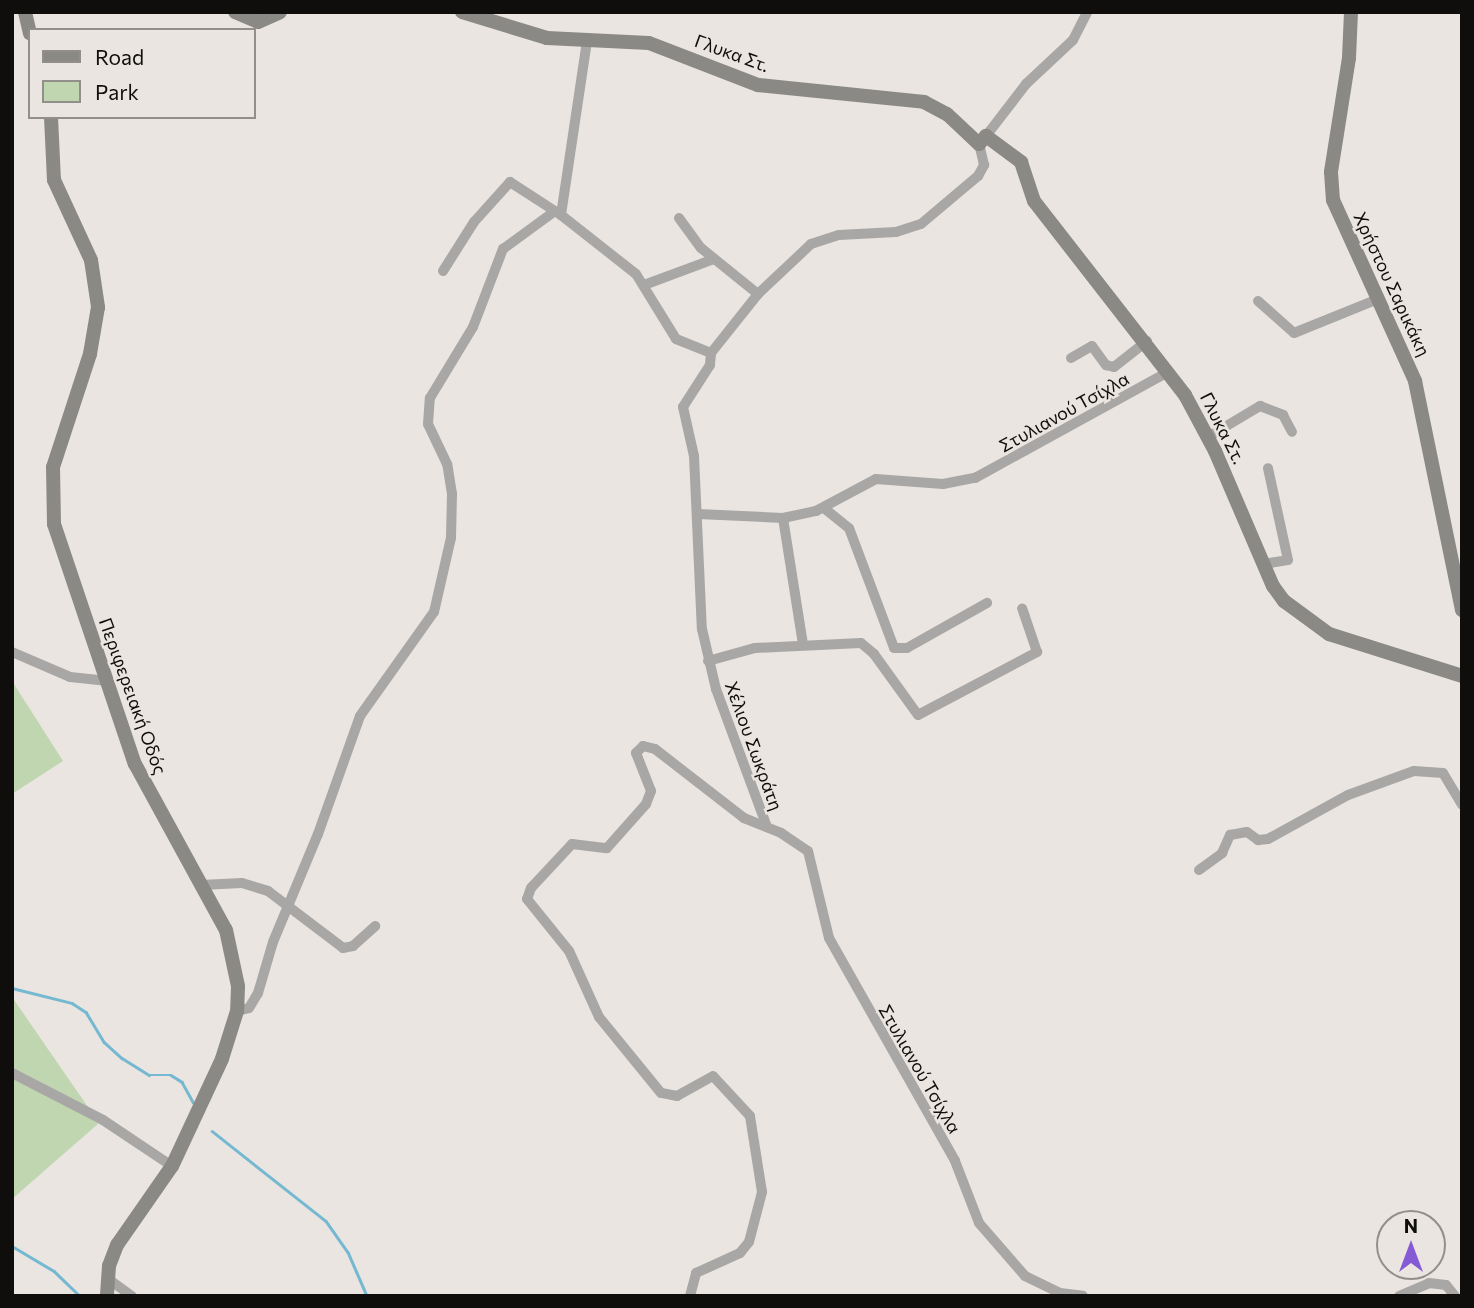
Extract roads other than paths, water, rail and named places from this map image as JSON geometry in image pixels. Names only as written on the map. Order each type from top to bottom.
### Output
[{"type":"main road","points":[[235,12],[258,22],[280,12]]},
{"type":"main road","name":"Γλυκα Στ.","points":[[462,12],[547,38],[649,43],[758,85],[934,104],[982,140],[1021,162],[1034,201],[1147,341],[1208,437],[1263,564],[1284,601],[1323,631],[1462,676]]},
{"type":"main road","name":"Χρήστου Σαρικάκη","points":[[1351,12],[1332,191],[1337,212],[1415,382],[1462,610]]},
{"type":"main road","name":"Περιφερειακή Οδός","points":[[51,119],[52,172],[91,260],[99,307],[78,394],[55,458],[52,505],[64,560],[140,777],[201,885],[234,952],[237,1011],[222,1059],[172,1166],[117,1245],[107,1278],[107,1296]]},
{"type":"street","points":[[982,140],[1026,84],[1073,40],[1087,12]]},
{"type":"street","points":[[237,1011],[249,1008],[258,993],[273,942],[290,907],[360,716],[434,612],[451,538],[452,494],[447,464],[428,424],[428,405],[445,368],[474,327],[503,249],[558,213],[587,41]]},
{"type":"street","name":"Χέλιου Σωκράτη","points":[[767,827],[708,661],[702,629],[694,456],[682,407],[710,365],[710,353],[758,294],[819,241],[860,232],[896,232],[921,224],[978,176],[984,165],[982,140]]},
{"type":"street","points":[[443,271],[474,222],[510,182],[558,213],[644,285],[670,333],[710,353]]},
{"type":"street","points":[[680,218],[714,259],[758,294]]},
{"type":"street","points":[[644,285],[714,259]]},
{"type":"street","points":[[1258,301],[1294,332],[1378,299]]},
{"type":"street","points":[[1070,358],[1092,346],[1106,365],[1114,366],[1147,341]]},
{"type":"street","name":"Στυλιανού Τσίχλα","points":[[698,514],[783,519],[824,508],[876,479],[943,484],[975,478],[1168,372]]},
{"type":"street","points":[[1208,437],[1260,406],[1283,415],[1292,432]]},
{"type":"street","points":[[1263,564],[1288,560],[1268,468]]},
{"type":"street","points":[[824,508],[849,528],[894,648],[907,648],[986,603]]},
{"type":"street","points":[[783,519],[803,644]]},
{"type":"street","points":[[708,661],[749,649],[803,644],[866,646],[918,715],[1037,652],[1022,608]]},
{"type":"street","points":[[12,652],[70,677],[106,681]]},
{"type":"street","name":"Χέλιου Σωκράτη","points":[[690,1296],[696,1273],[740,1253],[750,1242],[762,1192],[758,1147],[750,1116],[713,1076],[677,1096],[661,1093],[599,1017],[569,951],[530,906],[531,888],[572,844],[595,850],[610,846],[646,804],[651,791],[636,753],[643,746],[655,749],[744,818],[767,827]]},
{"type":"street","points":[[1199,870],[1222,853],[1230,835],[1247,832],[1258,840],[1268,839],[1348,795],[1420,770],[1446,775],[1462,805]]},
{"type":"street","name":"Στυλιανού Τσίχλα","points":[[767,827],[800,844],[811,855],[829,937],[948,1149],[979,1223],[1025,1276],[1060,1293],[1083,1296]]},
{"type":"street","points":[[201,885],[256,886],[290,907],[342,948],[353,946],[375,926]]},
{"type":"street","points":[[12,1073],[103,1120],[172,1166]]},
{"type":"street","points":[[107,1278],[132,1296]]},
{"type":"street","points":[[1399,1296],[1418,1285],[1439,1283],[1455,1296]]},
{"type":"waterway","points":[[12,988],[72,1003],[86,1012],[104,1042],[122,1058],[149,1075],[171,1075],[182,1082],[193,1102]]},
{"type":"waterway","points":[[212,1131],[326,1221],[348,1252],[367,1296]]},
{"type":"waterway","points":[[12,1246],[54,1271],[80,1296]]}]
